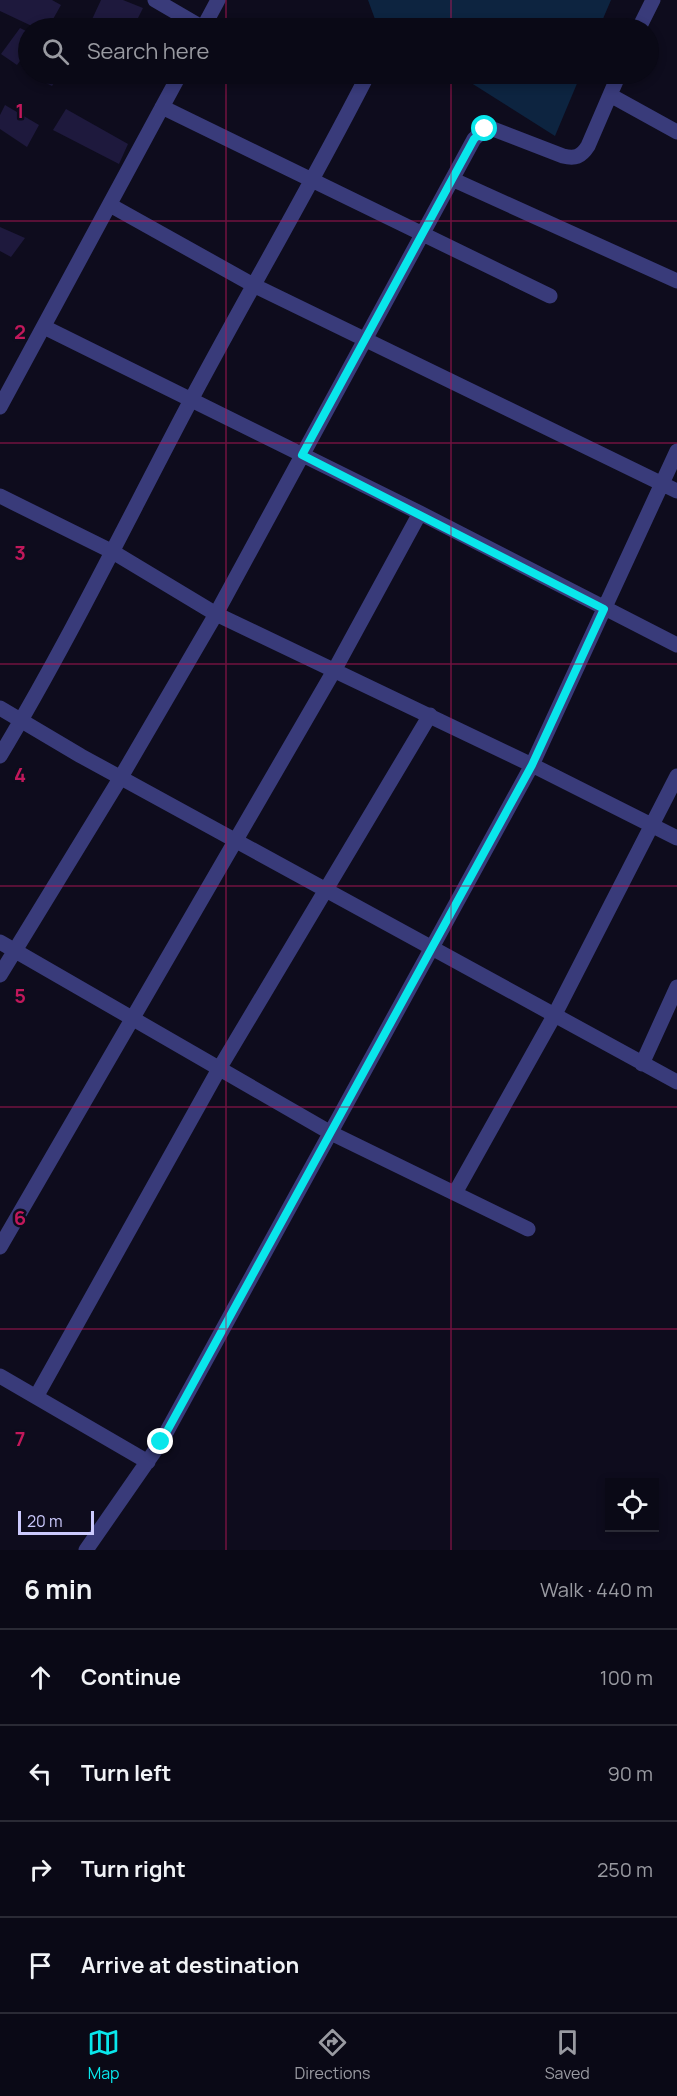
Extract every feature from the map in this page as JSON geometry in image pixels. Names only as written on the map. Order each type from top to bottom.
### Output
[{"type":"street","points":[[155,0],[186,18]]},
{"type":"street","points":[[208,18],[218,0]]},
{"type":"street","points":[[644,18],[653,0]]},
{"type":"street","points":[[0,407],[175,84]]},
{"type":"street","points":[[0,756],[113,552],[191,400],[314,180],[363,84]]},
{"type":"street","points":[[0,975],[121,777],[216,614],[454,180],[474,139],[485,129],[493,129],[563,156],[575,158],[580,156],[588,146],[615,84]]},
{"type":"street","points":[[610,95],[677,132]]},
{"type":"street","points":[[162,107],[550,296]]},
{"type":"street","points":[[454,180],[677,281]]},
{"type":"street","points":[[110,205],[255,286],[677,491]]},
{"type":"street","points":[[44,327],[420,513],[677,645]]},
{"type":"street","points":[[86,1550],[161,1442],[532,765],[677,452]]},
{"type":"street","points":[[0,496],[113,552],[216,614],[430,715],[677,838]]},
{"type":"street","points":[[0,1247],[335,669],[420,513]]},
{"type":"street","points":[[0,708],[432,949],[677,1082]]},
{"type":"street","points":[[36,1397],[219,1069],[430,715]]},
{"type":"street","points":[[455,1193],[554,1016],[677,776]]},
{"type":"street","points":[[0,942],[134,1017],[331,1133],[528,1229]]},
{"type":"street","points":[[642,1064],[677,987]]},
{"type":"street","points":[[0,1376],[148,1462]]},
{"type":"water","points":[[368,0],[611,0],[603,18],[375,18]]},
{"type":"water","points":[[473,84],[577,84],[555,136]]},
{"type":"building","points":[[0,0],[52,0],[61,5],[54,18],[18,20],[0,11]]},
{"type":"building","points":[[101,0],[123,0],[143,8],[138,18],[93,18]]},
{"type":"building","points":[[18,31],[18,64],[1,54]]},
{"type":"building","points":[[5,105],[39,125],[27,147],[0,129],[0,115]]},
{"type":"building","points":[[66,109],[128,144],[119,164],[53,130]]},
{"type":"building","points":[[0,227],[25,238],[11,257],[0,251]]},
{"type":"route","points":[[161,1442],[532,765],[604,609],[420,513],[302,455],[454,180],[474,139],[485,129]]}]
